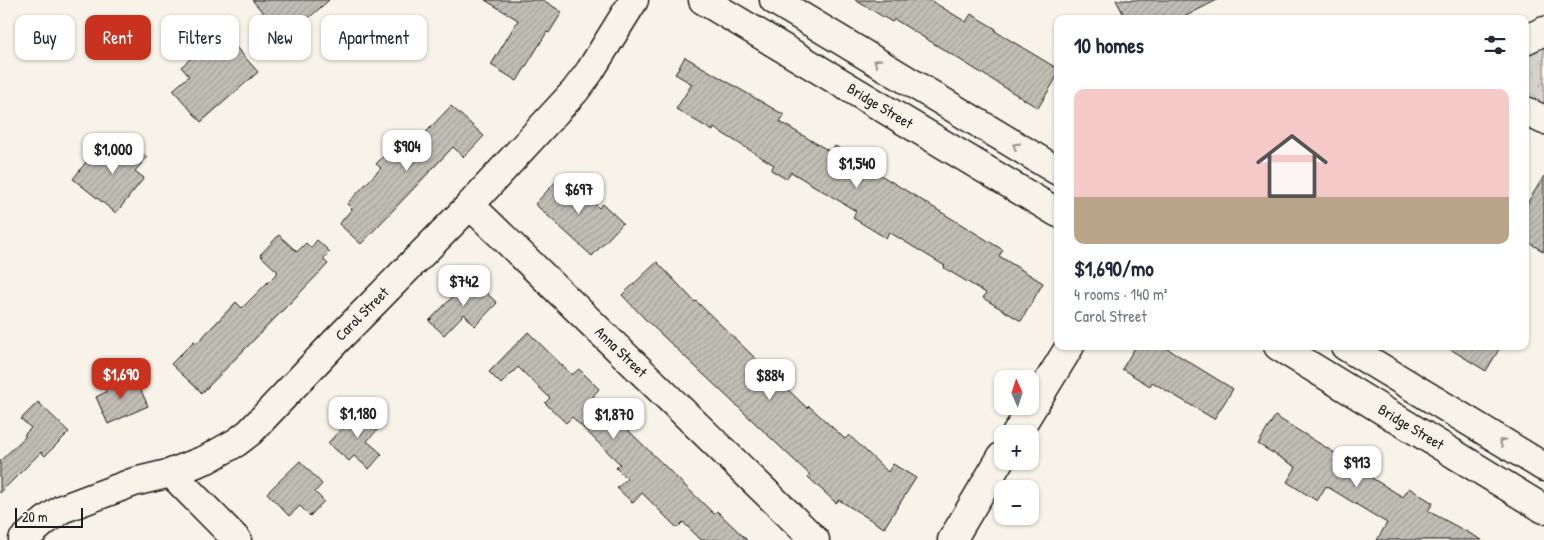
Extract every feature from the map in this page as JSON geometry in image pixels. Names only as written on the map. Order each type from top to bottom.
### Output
[{"type":"street","name":"Carol Street","points":[[23,540],[62,509],[134,482],[171,473],[207,459],[250,432],[336,341],[470,205],[575,91],[590,71],[634,0]]},
{"type":"street","name":"Bridge Street","points":[[703,0],[1054,211]]},
{"type":"street","points":[[774,0],[1054,169]]},
{"type":"street","points":[[1529,38],[1544,31]]},
{"type":"street","points":[[1529,113],[1544,120]]},
{"type":"street","name":"Anna Street","points":[[470,205],[815,540]]},
{"type":"street","points":[[1022,425],[1068,350]]},
{"type":"street","name":"Bridge Street","points":[[1285,350],[1544,509]]},
{"type":"street","points":[[1352,350],[1544,467]]},
{"type":"street","points":[[952,540],[994,469]]},
{"type":"street","points":[[171,473],[237,540]]},
{"type":"green space","points":[[1544,46],[1544,107],[1529,101],[1529,52]]},
{"type":"building","points":[[252,0],[329,0],[311,16],[265,15]]},
{"type":"building","points":[[485,0],[543,0],[562,12],[549,33],[547,32],[517,81],[491,65],[518,20]]},
{"type":"building","points":[[855,0],[930,0],[966,22],[971,14],[996,29],[995,31],[1054,67],[1054,82],[1038,108],[894,19],[892,22]]},
{"type":"building","points":[[1116,0],[1217,0],[1188,15],[1124,15]]},
{"type":"building","points":[[239,50],[258,72],[201,122],[173,90],[189,76],[181,67],[189,60],[239,60]]},
{"type":"building","points":[[685,57],[784,115],[780,122],[831,152],[835,146],[1003,250],[999,256],[1043,283],[1021,321],[983,298],[986,293],[944,268],[945,266],[889,232],[886,238],[853,218],[856,211],[791,172],[786,179],[771,170],[774,165],[714,128],[713,131],[676,109],[692,84],[675,74]]},
{"type":"building","points":[[451,106],[484,136],[464,157],[453,147],[361,244],[339,224],[352,209],[347,204],[381,168],[376,164],[398,141],[409,150]]},
{"type":"building","points":[[121,137],[147,157],[135,171],[144,178],[116,213],[73,179],[90,157],[100,164]]},
{"type":"building","points":[[563,174],[599,208],[603,204],[623,223],[592,256],[535,204]]},
{"type":"building","points":[[1544,176],[1544,252],[1529,243],[1529,200]]},
{"type":"building","points":[[279,235],[297,252],[306,243],[311,248],[317,240],[330,252],[323,259],[328,264],[202,393],[171,364],[194,341],[197,343],[236,302],[242,308],[278,272],[260,255]]},
{"type":"building","points":[[657,262],[695,302],[807,408],[809,406],[845,439],[849,435],[888,472],[893,464],[916,478],[884,528],[839,500],[836,503],[808,477],[810,475],[622,295]]},
{"type":"building","points":[[471,278],[497,303],[475,326],[464,314],[444,335],[429,321]]},
{"type":"building","points":[[528,332],[572,375],[579,369],[599,389],[593,396],[714,514],[717,511],[747,540],[701,540],[683,522],[677,528],[642,493],[633,503],[617,488],[627,479],[616,468],[620,464],[572,417],[566,423],[545,403],[550,398],[518,367],[501,384],[489,372]]},
{"type":"building","points":[[1134,350],[1170,350],[1233,389],[1214,419],[1152,382],[1150,386],[1122,369]]},
{"type":"building","points":[[1452,350],[1499,350],[1486,371]]},
{"type":"building","points":[[122,378],[125,384],[136,379],[148,406],[108,424],[96,397],[106,392],[103,386]]},
{"type":"building","points":[[38,402],[69,432],[45,456],[41,452],[0,493],[0,461],[26,436],[24,435],[31,428],[21,419]]},
{"type":"building","points":[[360,408],[381,426],[367,441],[382,454],[369,469],[354,456],[349,461],[328,443]]},
{"type":"building","points":[[1275,416],[1403,497],[1409,488],[1433,503],[1428,511],[1482,540],[1377,540],[1387,523],[1326,486],[1317,501],[1287,482],[1296,467],[1258,444]]},
{"type":"building","points":[[300,461],[322,484],[315,492],[324,501],[310,516],[300,506],[289,516],[267,493]]}]
